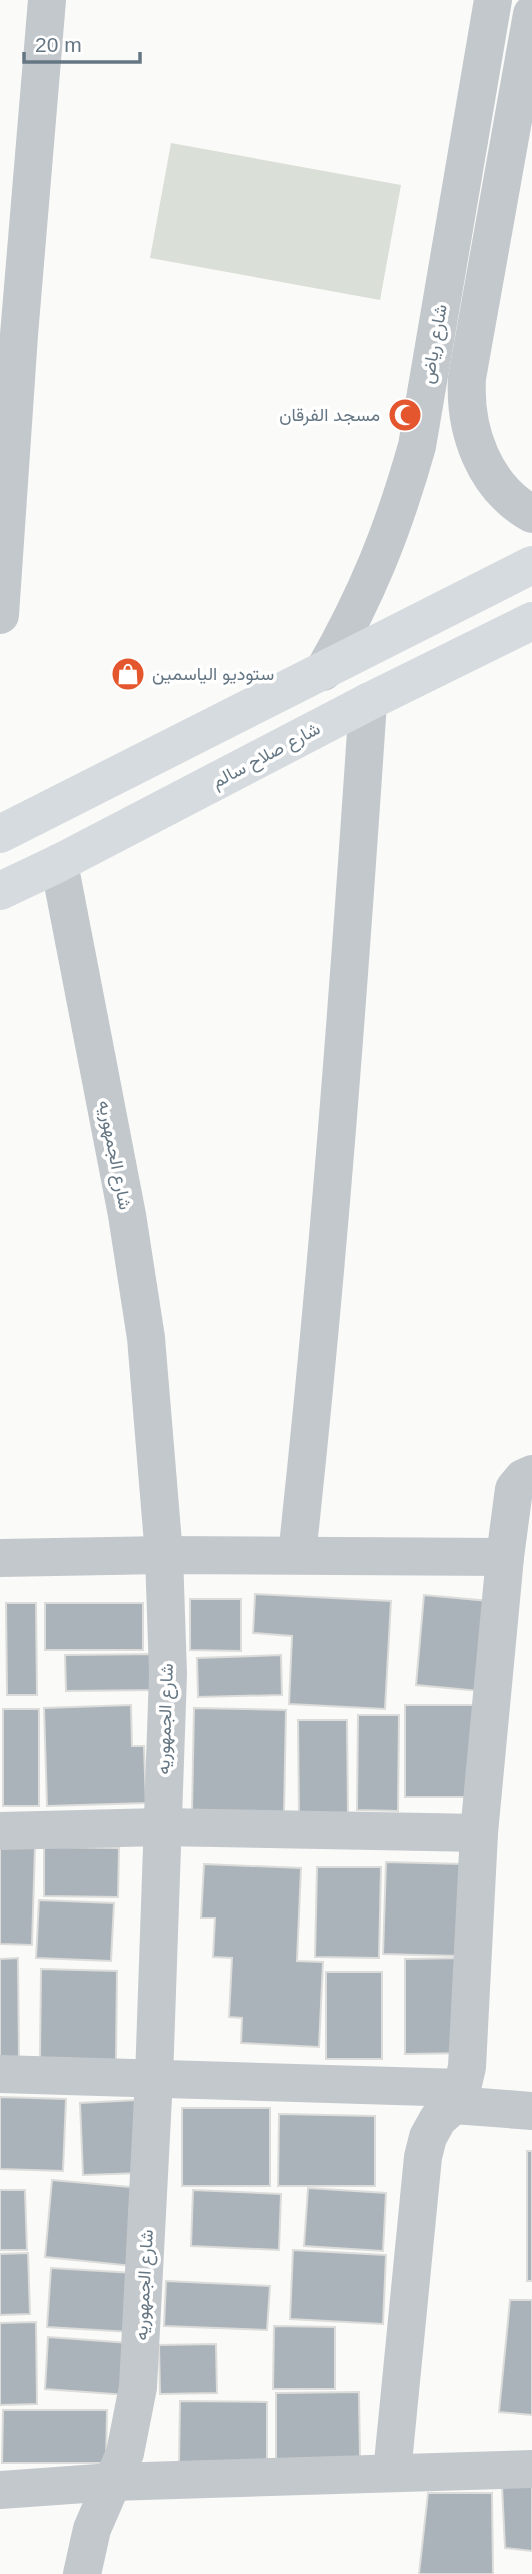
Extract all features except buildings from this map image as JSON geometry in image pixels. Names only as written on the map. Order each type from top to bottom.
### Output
[{"type":"main road","points":[[0,834],[532,565]]},
{"type":"main road","name":"شارع صلاح سالم","points":[[0,891],[532,621]]},
{"type":"street","points":[[0,615],[18,349],[47,0]]},
{"type":"street","name":"شارع رياض","points":[[323,672],[353,620],[378,565],[400,508],[417,446],[494,0]]},
{"type":"street","points":[[532,14],[467,378],[466,400],[474,442],[483,463],[510,498],[532,514]]},
{"type":"street","points":[[462,177],[501,186]]},
{"type":"street","points":[[297,1555],[319,1354],[368,702]]},
{"type":"street","name":"شارع الجمهوريه","points":[[59,863],[127,1214],[146,1338],[164,1555],[168,1674],[154,2078],[138,2387],[125,2453],[92,2529],[82,2574]]},
{"type":"street","points":[[392,2473],[423,2157],[428,2137],[438,2119],[458,2096],[467,2067],[478,1833],[505,1557],[514,1489],[523,1478],[532,1474]]},
{"type":"street","points":[[0,1558],[164,1555],[505,1557]]},
{"type":"street","points":[[0,1830],[161,1828],[478,1833]]},
{"type":"street","points":[[0,2074],[154,2078],[458,2096],[532,2111]]},
{"type":"street","points":[[0,2490],[112,2482],[532,2469]]},
{"type":"shaded area","points":[[171,143],[401,185],[380,300],[150,258]]},
{"type":"place","name":"مسجد الفرقان","points":[[405,415]]},
{"type":"place","name":"ستوديو الياسمين","points":[[128,674]]}]
